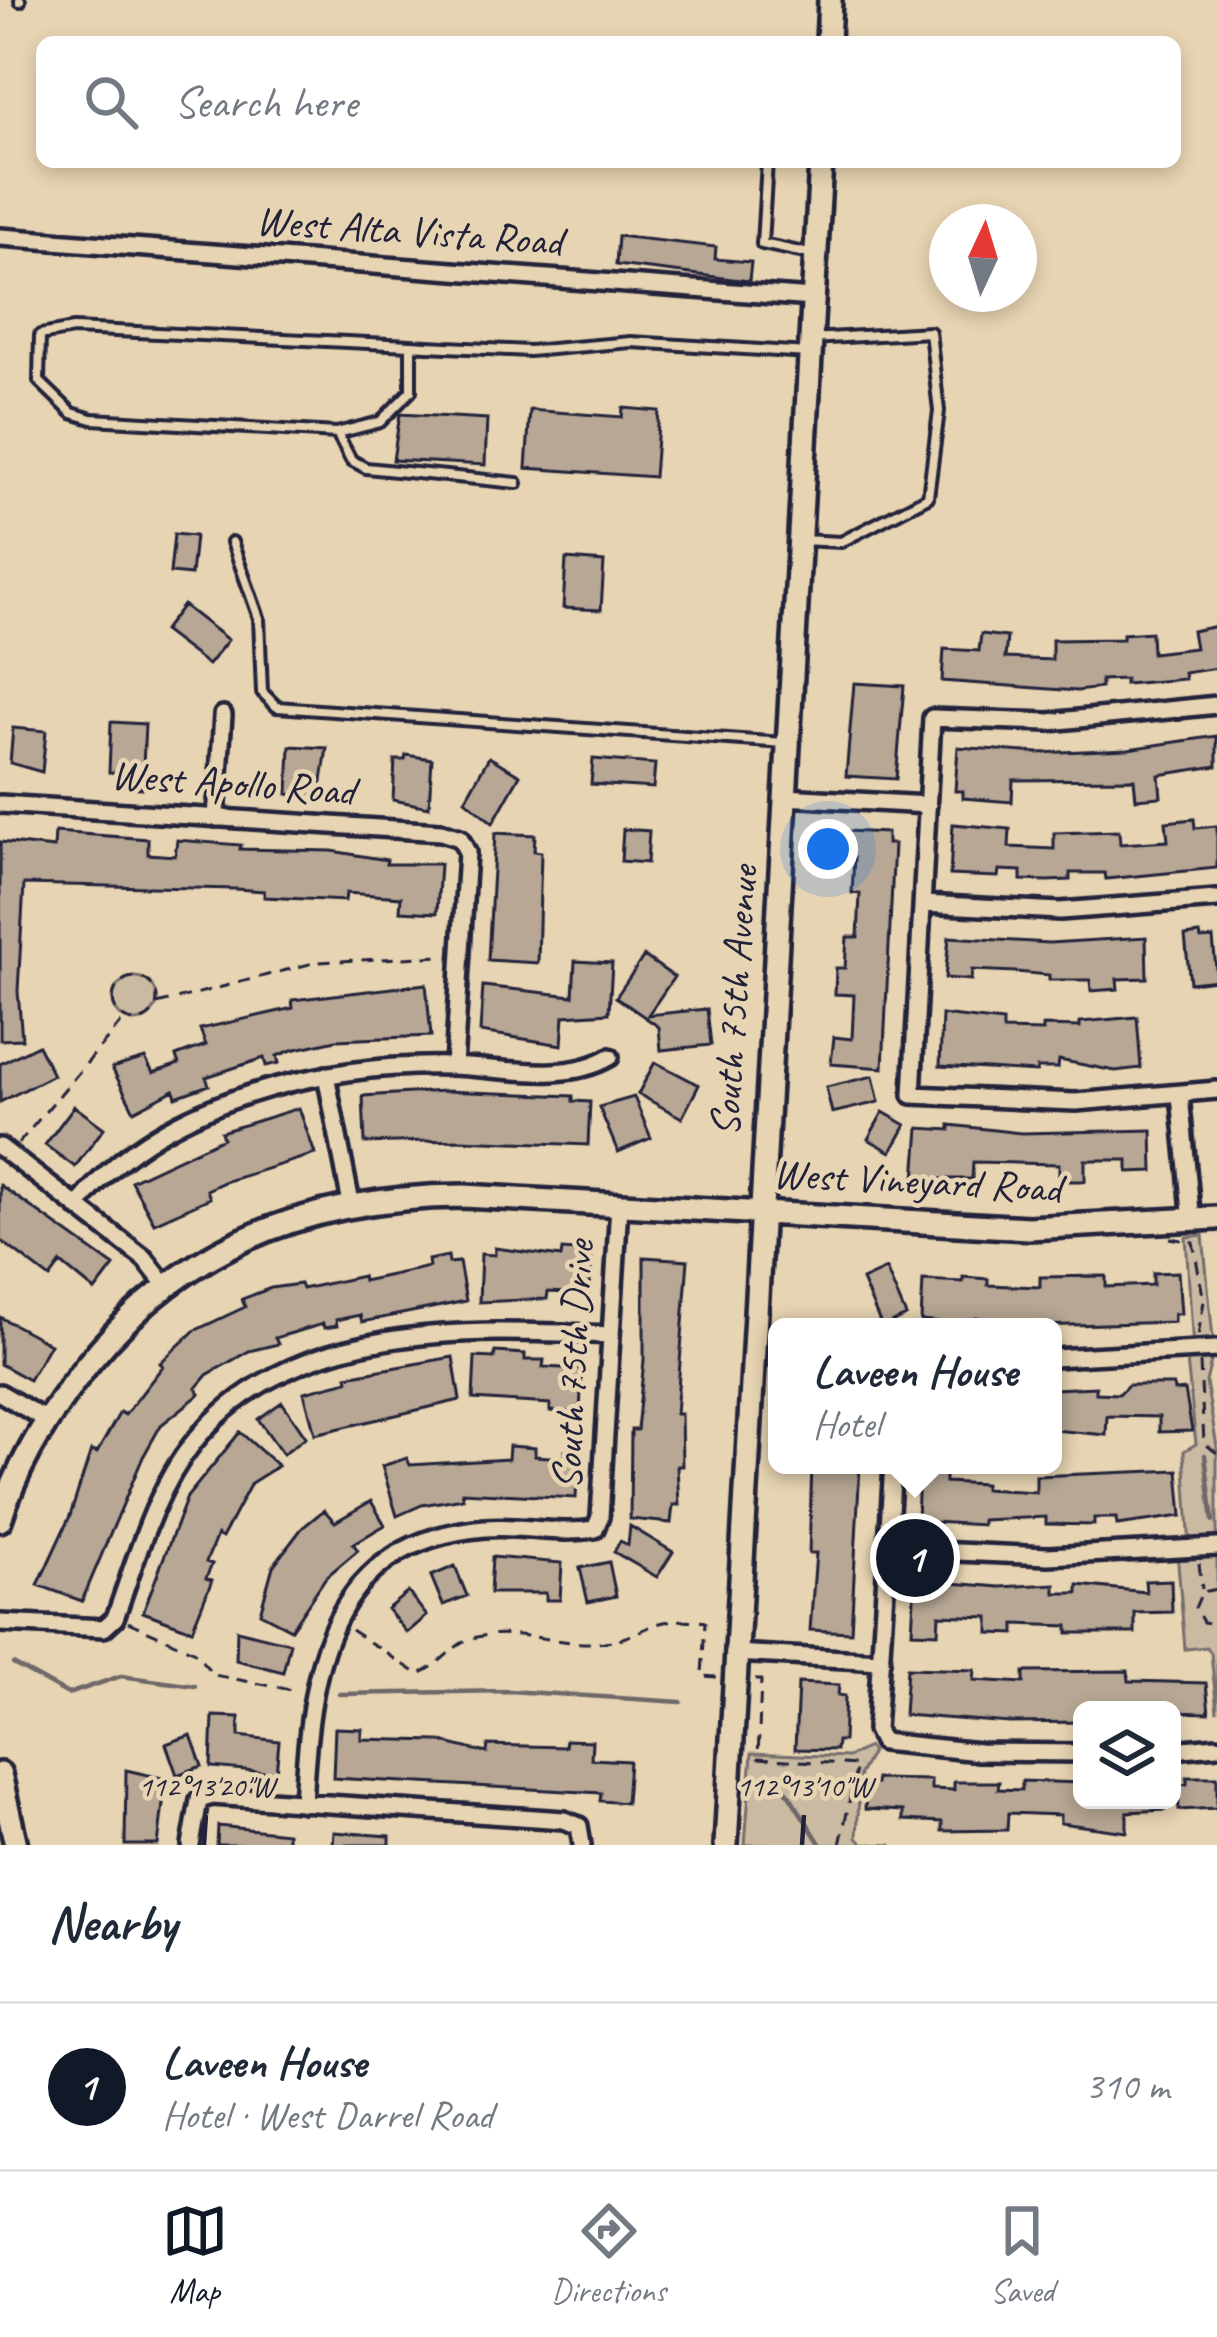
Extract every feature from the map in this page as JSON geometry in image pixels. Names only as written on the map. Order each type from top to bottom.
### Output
[{"type":"main road","points":[[828,36],[830,0]]},
{"type":"main road","name":"South 75th Avenue","points":[[726,1845],[821,168]]},
{"type":"main road","name":"West Vineyard Road","points":[[0,1520],[46,1420],[100,1347],[166,1286],[259,1232],[351,1204],[464,1196],[1028,1228],[1217,1218]]},
{"type":"main road","points":[[0,1774],[16,1845]]},
{"type":"street","name":"West Alta Vista Road","points":[[0,237],[813,298]]},
{"type":"street","points":[[1217,705],[1049,722],[932,718],[912,1095],[1054,1102],[1217,1090]]},
{"type":"street","points":[[215,818],[223,715]]},
{"type":"street","points":[[784,797],[928,806]]},
{"type":"street","name":"West Apollo Road","points":[[0,803],[441,832],[460,838],[467,852],[460,957]]},
{"type":"street","points":[[923,904],[1060,911],[1217,899]]},
{"type":"street","points":[[454,1066],[460,957]]},
{"type":"street","points":[[77,1208],[115,1163],[145,1144],[236,1102],[326,1076],[454,1066],[573,1072],[610,1057]]},
{"type":"street","points":[[326,1076],[351,1204]]},
{"type":"street","points":[[1180,1095],[1192,1222]]},
{"type":"street","points":[[4,1151],[145,1259],[166,1286]]},
{"type":"street","name":"South 75th Drive","points":[[332,1624],[385,1564],[421,1544],[485,1528],[595,1528],[619,1205]]},
{"type":"street","points":[[0,1623],[88,1631],[104,1628],[115,1618],[170,1478],[207,1427],[261,1383],[317,1358],[449,1331],[611,1335]]},
{"type":"street","points":[[1062,1358],[1217,1349]]},
{"type":"street","points":[[0,1394],[46,1420]]},
{"type":"street","points":[[893,1474],[876,1730],[882,1742],[979,1752],[1073,1753]]},
{"type":"street","points":[[889,1549],[1048,1556],[1217,1547]]},
{"type":"street","points":[[303,1803],[310,1694],[332,1624]]},
{"type":"street","points":[[734,1653],[881,1661]]},
{"type":"street","points":[[1181,1749],[1217,1746]]},
{"type":"street","points":[[191,1845],[199,1800],[303,1803],[578,1826],[582,1845]]},
{"type":"lane","points":[[767,168],[762,244],[815,256]]},
{"type":"lane","points":[[411,345],[411,391],[380,422],[338,433],[92,419],[72,413],[39,381],[40,335],[73,329],[411,345],[530,351],[631,342],[809,346],[930,332],[939,411],[928,497],[841,542],[797,540]]},
{"type":"lane","points":[[338,433],[351,460],[366,468],[517,483]]},
{"type":"lane","points":[[232,542],[260,618],[262,692],[277,706],[787,743]]},
{"type":"path","points":[[4,1151],[125,1018],[146,1018],[157,1004],[317,962],[460,957]]},
{"type":"path","points":[[125,1018],[115,1007],[114,993],[128,978],[149,981],[157,1004]]},
{"type":"path","points":[[1168,1224],[1170,1242],[1193,1242],[1204,1300],[1198,1351],[1206,1412],[1204,1443],[1217,1453]]},
{"type":"path","points":[[1197,1549],[1202,1592],[1196,1614],[1217,1624]]},
{"type":"path","points":[[1202,1592],[1217,1588]]},
{"type":"path","points":[[115,1618],[179,1642],[214,1675],[310,1694]]},
{"type":"path","points":[[332,1624],[353,1630],[418,1674],[467,1639],[535,1634],[606,1642],[666,1618],[705,1622],[702,1676],[761,1680],[758,1758],[857,1765]]},
{"type":"path","points":[[840,1845],[857,1765],[882,1742]]},
{"type":"shaded area","points":[[135,977],[150,984],[157,999],[150,1014],[135,1021],[120,1014],[113,999],[120,984]]},
{"type":"shaded area","points":[[1203,1235],[1214,1349],[1206,1382],[1217,1447],[1217,1712],[1211,1653],[1207,1647],[1185,1649],[1177,1551],[1190,1549],[1184,1451],[1196,1444],[1186,1351],[1193,1350],[1186,1237]]},
{"type":"shaded area","points":[[868,1747],[872,1752],[860,1774],[857,1838],[863,1844],[892,1845],[745,1845],[752,1753],[848,1757]]},
{"type":"building","points":[[618,236],[716,247],[715,259],[751,262],[749,281],[616,265]]},
{"type":"building","points":[[623,408],[659,411],[654,477],[526,468],[530,410],[622,417]]},
{"type":"building","points":[[400,414],[487,419],[485,465],[393,460]]},
{"type":"building","points":[[174,534],[195,536],[191,575],[170,573]]},
{"type":"building","points":[[566,559],[604,562],[601,610],[563,608]]},
{"type":"building","points":[[183,605],[228,640],[208,665],[163,631]]},
{"type":"building","points":[[1217,626],[1217,668],[1184,673],[1185,679],[1125,684],[1125,679],[1101,680],[1101,688],[1077,691],[942,681],[944,649],[979,651],[981,634],[1007,637],[1005,658],[1052,660],[1052,640],[1123,639],[1123,634],[1151,632],[1152,653],[1195,648],[1192,631]]},
{"type":"building","points":[[854,683],[904,686],[896,779],[846,776]]},
{"type":"building","points":[[111,722],[145,724],[142,788],[125,787],[126,773],[109,772]]},
{"type":"building","points":[[13,728],[46,731],[42,772],[10,763]]},
{"type":"building","points":[[1217,736],[1217,766],[1159,775],[1161,797],[1136,799],[1134,779],[1013,780],[1012,802],[963,798],[963,791],[955,791],[958,747],[1038,753],[1128,749]]},
{"type":"building","points":[[290,746],[327,748],[319,801],[288,794]]},
{"type":"building","points":[[406,755],[432,759],[429,807],[393,800],[395,760],[405,760]]},
{"type":"building","points":[[489,757],[520,775],[493,823],[465,800]]},
{"type":"building","points":[[593,759],[655,764],[653,788],[591,784]]},
{"type":"building","points":[[1194,819],[1195,828],[1217,826],[1217,868],[1106,879],[1105,873],[1070,873],[1070,880],[1047,881],[1021,880],[1021,871],[999,870],[998,877],[950,875],[953,824],[1010,829],[1009,847],[1054,849],[1054,833],[1119,831],[1120,844],[1168,841],[1166,822]]},
{"type":"building","points":[[623,829],[649,831],[647,863],[621,861]]},
{"type":"building","points":[[846,831],[887,833],[887,844],[894,844],[883,1068],[831,1064],[834,1037],[852,1039],[854,995],[835,994],[836,968],[845,968],[847,937],[858,937],[860,894],[852,893],[854,858],[845,858]]},
{"type":"building","points":[[55,832],[148,839],[148,854],[175,856],[177,840],[241,845],[240,849],[332,851],[387,860],[386,864],[440,864],[437,913],[400,911],[401,897],[346,893],[345,901],[264,897],[264,891],[235,889],[24,884],[18,991],[22,1039],[0,1040],[0,842],[54,848]]},
{"type":"building","points":[[495,833],[535,835],[534,851],[541,852],[538,963],[488,960]]},
{"type":"building","points":[[1200,934],[1201,939],[1213,938],[1217,980],[1190,983],[1185,936]]},
{"type":"building","points":[[949,937],[1049,943],[1146,937],[1147,978],[1117,979],[1118,989],[1091,991],[1090,980],[1049,980],[1049,975],[1016,972],[972,970],[971,980],[945,978]]},
{"type":"building","points":[[644,956],[674,977],[648,1015],[707,1009],[711,1045],[661,1050],[659,1027],[616,997]]},
{"type":"building","points":[[575,961],[612,963],[609,1013],[564,1016],[562,1045],[480,1032],[483,986],[573,996]]},
{"type":"building","points":[[426,984],[431,1036],[336,1040],[292,1050],[277,1056],[279,1063],[266,1066],[264,1058],[206,1077],[209,1085],[176,1097],[174,1090],[134,1111],[112,1068],[145,1058],[153,1073],[179,1064],[176,1056],[206,1045],[200,1029],[293,1008],[292,1000]]},
{"type":"building","points":[[942,1015],[1003,1022],[1003,1030],[1043,1031],[1043,1026],[1080,1027],[1080,1022],[1137,1017],[1141,1068],[1115,1071],[1059,1060],[1058,1068],[1037,1068],[1037,1072],[940,1066]]},
{"type":"building","points":[[38,1045],[53,1075],[0,1102],[0,1064]]},
{"type":"building","points":[[655,1062],[699,1085],[682,1118],[638,1094]]},
{"type":"building","points":[[873,1076],[879,1102],[832,1113],[826,1087]]},
{"type":"building","points":[[444,1091],[573,1096],[573,1101],[590,1102],[588,1145],[460,1140],[365,1143],[363,1096]]},
{"type":"building","points":[[634,1097],[651,1138],[618,1152],[599,1107]]},
{"type":"building","points":[[74,1106],[104,1128],[75,1167],[45,1145]]},
{"type":"building","points":[[299,1108],[315,1154],[224,1182],[207,1190],[210,1198],[154,1223],[131,1181],[223,1138],[221,1132]]},
{"type":"building","points":[[883,1112],[906,1125],[891,1152],[868,1139]]},
{"type":"building","points":[[950,1125],[1021,1133],[1152,1130],[1153,1171],[1128,1172],[1128,1160],[1085,1160],[1085,1181],[1067,1181],[1067,1174],[1059,1174],[1059,1164],[973,1162],[972,1179],[915,1179],[919,1128],[950,1130]]},
{"type":"building","points":[[0,1185],[114,1266],[95,1291],[61,1263],[50,1278],[0,1240]]},
{"type":"building","points":[[495,1248],[561,1257],[562,1250],[592,1252],[589,1294],[548,1292],[547,1299],[479,1302],[481,1254],[495,1255]]},
{"type":"building","points":[[448,1256],[449,1263],[459,1262],[466,1301],[362,1322],[360,1315],[336,1320],[337,1326],[324,1328],[323,1324],[275,1338],[278,1344],[249,1351],[207,1375],[196,1388],[200,1394],[161,1425],[143,1457],[82,1601],[38,1585],[70,1516],[91,1451],[97,1453],[120,1412],[125,1415],[163,1366],[160,1363],[194,1331],[245,1307],[242,1299],[271,1288],[300,1284],[302,1289],[362,1276],[363,1281],[429,1267],[428,1260]]},
{"type":"building","points":[[644,1257],[688,1260],[676,1414],[681,1414],[682,1466],[677,1466],[679,1505],[673,1505],[671,1523],[630,1519],[631,1430],[637,1430],[644,1360]]},
{"type":"building","points":[[886,1269],[906,1316],[878,1318],[862,1280]]},
{"type":"building","points":[[1178,1272],[1181,1314],[1174,1314],[1174,1322],[1062,1325],[1062,1318],[921,1318],[923,1280],[963,1282],[963,1277],[988,1279],[988,1285],[1040,1287],[1040,1277],[1106,1276],[1106,1287],[1153,1285],[1153,1273]]},
{"type":"building","points":[[0,1317],[50,1344],[29,1380],[0,1364]]},
{"type":"building","points":[[495,1352],[525,1354],[525,1360],[544,1360],[543,1367],[582,1369],[580,1413],[550,1411],[550,1404],[473,1399],[475,1357],[494,1358]]},
{"type":"building","points":[[453,1357],[460,1400],[315,1434],[304,1392],[348,1381],[347,1376]]},
{"type":"building","points":[[1128,1385],[1173,1385],[1174,1391],[1185,1390],[1192,1431],[1159,1432],[1159,1417],[1107,1416],[1106,1435],[1062,1431],[1062,1389],[1096,1387],[1096,1393],[1119,1394]]},
{"type":"building","points":[[282,1402],[306,1437],[283,1454],[258,1419]]},
{"type":"building","points":[[240,1432],[278,1466],[251,1483],[222,1538],[217,1535],[206,1562],[212,1564],[206,1578],[212,1580],[192,1630],[143,1612],[187,1497]]},
{"type":"building","points":[[509,1446],[535,1448],[535,1456],[565,1458],[565,1451],[578,1452],[576,1498],[462,1492],[463,1498],[422,1505],[397,1516],[382,1466],[407,1458],[410,1465],[508,1459]]},
{"type":"building","points":[[1178,1470],[1182,1516],[1117,1525],[1116,1518],[1094,1518],[1094,1525],[1046,1524],[1046,1517],[982,1520],[982,1525],[917,1521],[919,1474],[945,1474],[945,1482],[984,1484],[984,1489],[1036,1492],[1036,1476]]},
{"type":"building","points":[[812,1474],[860,1474],[851,1632],[810,1630],[816,1553],[809,1553]]},
{"type":"building","points":[[371,1501],[385,1525],[353,1544],[358,1550],[326,1577],[291,1629],[260,1613],[273,1566],[302,1528],[324,1510],[335,1522]]},
{"type":"building","points":[[630,1526],[673,1552],[657,1577],[614,1552],[620,1541],[628,1545]]},
{"type":"building","points":[[492,1557],[562,1563],[560,1600],[546,1600],[546,1593],[490,1593]]},
{"type":"building","points":[[609,1562],[616,1596],[588,1602],[580,1568]]},
{"type":"building","points":[[455,1566],[467,1596],[443,1605],[431,1576]]},
{"type":"building","points":[[915,1580],[1000,1587],[1055,1584],[1055,1593],[1078,1593],[1078,1585],[1146,1592],[1145,1581],[1171,1580],[1172,1612],[1135,1613],[1135,1633],[1068,1633],[1068,1626],[1015,1624],[1015,1634],[989,1633],[989,1617],[939,1615],[938,1633],[912,1632]]},
{"type":"building","points":[[408,1592],[427,1616],[407,1633],[387,1609]]},
{"type":"building","points":[[237,1630],[290,1643],[283,1672],[236,1660]]},
{"type":"building","points":[[907,1668],[975,1670],[974,1680],[1024,1683],[1024,1672],[1128,1671],[1129,1681],[1206,1683],[1209,1713],[1181,1712],[1181,1701],[1073,1701],[1073,1722],[904,1715]]},
{"type":"building","points":[[798,1683],[839,1685],[838,1695],[845,1696],[843,1741],[837,1741],[836,1750],[795,1749]]},
{"type":"building","points":[[213,1716],[239,1717],[239,1736],[279,1741],[276,1773],[211,1767]]},
{"type":"building","points":[[335,1728],[362,1729],[361,1739],[438,1741],[487,1753],[488,1745],[565,1747],[566,1740],[592,1741],[591,1759],[629,1761],[626,1803],[600,1801],[601,1793],[333,1778]]},
{"type":"building","points":[[191,1735],[202,1766],[177,1775],[166,1744]]},
{"type":"building","points":[[126,1770],[166,1779],[158,1845],[125,1845]]},
{"type":"building","points":[[1187,1777],[1217,1777],[1217,1808],[1179,1810],[1181,1785],[1187,1784]]},
{"type":"building","points":[[876,1779],[931,1780],[931,1789],[954,1790],[954,1782],[999,1782],[998,1789],[1022,1790],[1022,1781],[1073,1783],[1073,1809],[1165,1810],[1127,1812],[1127,1832],[1060,1823],[1060,1815],[1008,1813],[1007,1830],[942,1831],[942,1822],[903,1820],[903,1811],[865,1809],[866,1784],[876,1784]]},
{"type":"building","points":[[218,1826],[287,1833],[287,1845],[217,1845]]},
{"type":"building","points":[[334,1832],[390,1836],[390,1845],[333,1845]]},
{"type":"waterway","points":[[1205,1455],[1213,1521]]},
{"type":"waterway","points":[[13,1664],[68,1694],[121,1676],[195,1686]]},
{"type":"waterway","points":[[339,1694],[509,1691],[681,1702]]},
{"type":"waterway","points":[[781,1782],[821,1845]]},
{"type":"place","name":"Laveen House","points":[[915,1558]]}]
